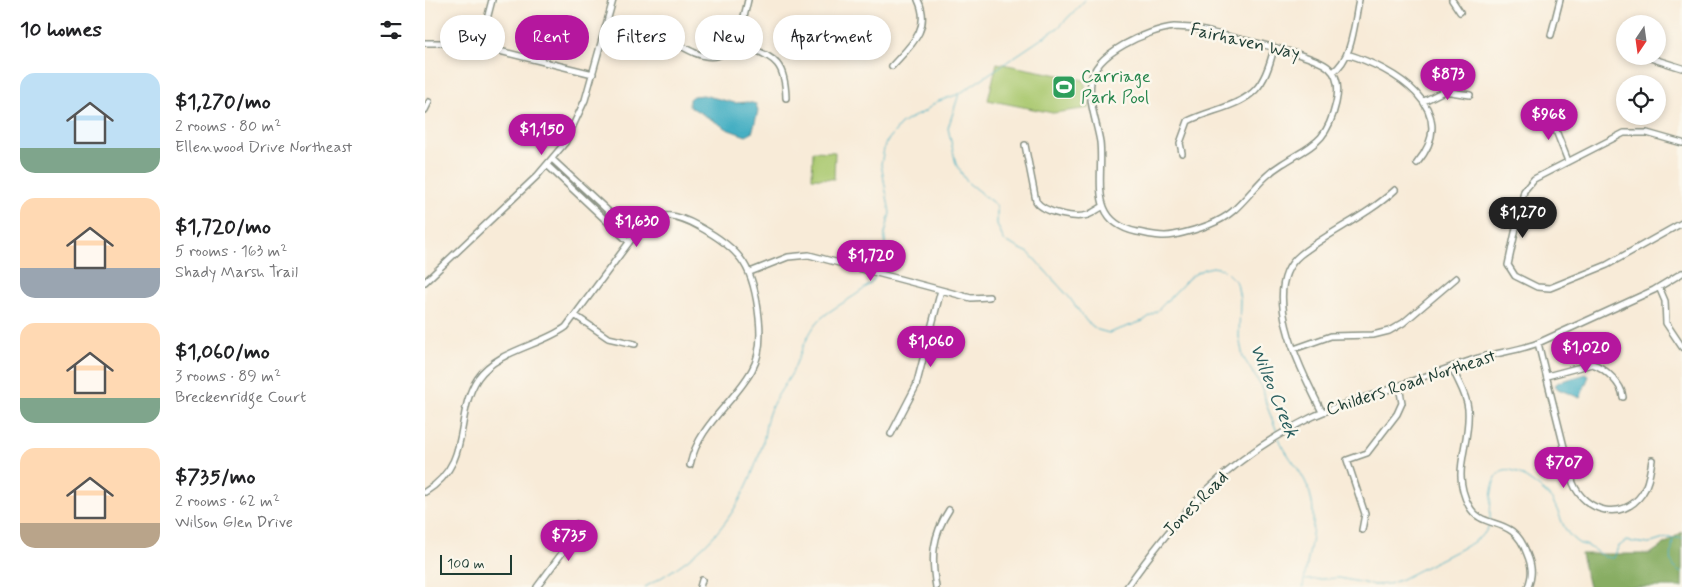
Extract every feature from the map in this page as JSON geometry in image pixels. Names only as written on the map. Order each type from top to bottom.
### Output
[{"type":"street","points":[[488,15],[492,0]]},
{"type":"street","points":[[609,15],[613,0]]},
{"type":"street","points":[[744,15],[748,0]]},
{"type":"street","points":[[892,66],[915,42],[921,32],[923,15],[918,0]]},
{"type":"street","points":[[1025,145],[1036,201],[1040,206],[1051,212],[1083,216],[1103,207],[1111,219],[1124,228],[1165,236],[1212,222],[1227,215],[1267,174],[1324,136],[1332,121],[1338,96],[1338,87],[1333,72],[1342,65],[1347,54],[1359,0]]},
{"type":"street","points":[[1452,0],[1460,12]]},
{"type":"street","points":[[1551,35],[1560,0]]},
{"type":"street","name":"Fairhaven Way","points":[[1103,207],[1100,194],[1099,140],[1090,90],[1092,76],[1102,60],[1150,33],[1174,27],[1193,28],[1317,59],[1333,72]]},
{"type":"street","points":[[425,43],[440,43]]},
{"type":"street","points":[[1183,153],[1180,144],[1188,121],[1233,105],[1255,92],[1266,77],[1274,48]]},
{"type":"street","points":[[505,52],[593,74]]},
{"type":"street","points":[[425,282],[552,159],[575,125],[599,53]]},
{"type":"street","points":[[763,53],[778,62],[785,76],[786,98]]},
{"type":"street","points":[[1347,54],[1366,61],[1407,83],[1424,101],[1431,123],[1430,133],[1426,150],[1417,163]]},
{"type":"street","points":[[1666,63],[1682,68]]},
{"type":"street","points":[[1424,101],[1444,91],[1471,95]]},
{"type":"street","points":[[425,110],[429,102]]},
{"type":"street","points":[[1549,113],[1568,161]]},
{"type":"street","points":[[1682,143],[1647,133],[1631,132],[1616,136],[1534,179],[1525,191],[1508,259],[1509,270],[1515,276],[1537,287],[1557,286],[1607,265],[1682,223]]},
{"type":"street","points":[[552,159],[634,235]]},
{"type":"street","points":[[547,165],[629,242]]},
{"type":"street","points":[[1321,412],[1287,329],[1283,296],[1286,276],[1293,263],[1305,252],[1379,204],[1395,190]]},
{"type":"street","points":[[425,492],[441,479],[453,464],[463,434],[472,390],[485,370],[509,355],[555,335],[576,316],[642,225],[653,218],[666,215],[680,217],[726,242],[740,256],[750,272],[756,292],[760,332],[757,358],[747,378],[703,432],[695,448],[691,465]]},
{"type":"street","points":[[750,272],[787,257],[809,256],[971,298],[989,297]]},
{"type":"street","name":"Childers Road Northeast","points":[[1278,436],[1321,412],[1478,358],[1520,350],[1538,343],[1659,287],[1682,273]]},
{"type":"street","points":[[1294,349],[1331,336],[1373,335],[1389,331],[1403,323],[1456,278]]},
{"type":"street","points":[[1659,287],[1665,301],[1665,323],[1682,346]]},
{"type":"street","points":[[891,434],[916,386],[941,290]]},
{"type":"street","points":[[576,316],[608,338],[635,344]]},
{"type":"street","points":[[1538,343],[1573,483],[1585,502],[1599,509],[1610,511],[1621,510],[1633,503],[1643,492],[1647,484],[1652,460]]},
{"type":"street","points":[[1547,376],[1592,364],[1603,369],[1619,387],[1623,397]]},
{"type":"street","points":[[1452,367],[1469,411],[1468,435],[1460,464],[1463,493],[1473,512],[1518,534],[1532,569],[1528,587]]},
{"type":"street","points":[[1362,530],[1365,514],[1347,460],[1367,453],[1397,414],[1402,403],[1399,386]]},
{"type":"street","name":"Jones Road","points":[[1127,587],[1162,537],[1189,507],[1232,468],[1278,436]]},
{"type":"street","points":[[936,587],[932,564],[933,546],[937,533],[949,510]]},
{"type":"street","points":[[537,587],[565,549],[577,524]]},
{"type":"street","points":[[700,587],[702,580]]},
{"type":"green space","points":[[997,63],[1084,80],[1090,108],[1053,113],[988,100]]},
{"type":"green space","points":[[813,151],[835,152],[834,179],[812,178]]},
{"type":"green space","points":[[1682,532],[1682,587],[1589,587],[1581,554],[1650,554]]},
{"type":"water","points":[[703,95],[735,103],[748,102],[756,104],[758,111],[752,133],[746,136],[729,130],[689,106],[689,99],[693,96]]},
{"type":"water","points":[[1586,374],[1589,376],[1580,398],[1558,389],[1555,385],[1559,382]]},
{"type":"waterway","name":"Willeo Creek","points":[[1085,0],[1059,27],[959,94],[948,128],[956,164],[967,182],[997,206],[997,224],[1004,241],[1029,253],[1069,297],[1087,322],[1098,330],[1109,333],[1143,321],[1158,310],[1190,277],[1204,269],[1213,267],[1223,269],[1237,283],[1240,299],[1239,337],[1243,357],[1263,389],[1266,404],[1278,434]]},
{"type":"waterway","points":[[878,272],[885,252],[885,234],[890,213],[881,164],[885,144],[900,125],[924,112],[936,102],[959,94]]},
{"type":"waterway","points":[[645,587],[687,560],[719,530],[743,493],[762,446],[770,410],[792,373],[811,331],[828,313],[863,290],[877,276]]},
{"type":"waterway","name":"Willeo Creek","points":[[1279,438],[1305,481],[1313,507],[1312,533],[1303,587]]},
{"type":"waterway","points":[[1490,520],[1492,489],[1499,473],[1505,470],[1514,471],[1543,491],[1552,500],[1565,528],[1572,538],[1603,556],[1614,558],[1618,547],[1626,541],[1648,544],[1667,538],[1682,538]]},
{"type":"waterway","points":[[1306,580],[1339,578],[1374,585],[1389,584],[1472,543],[1484,534],[1490,524]]},
{"type":"waterway","points":[[1673,539],[1672,563],[1682,573]]},
{"type":"place","name":"Carriage Park Pool","points":[[1064,87]]}]
